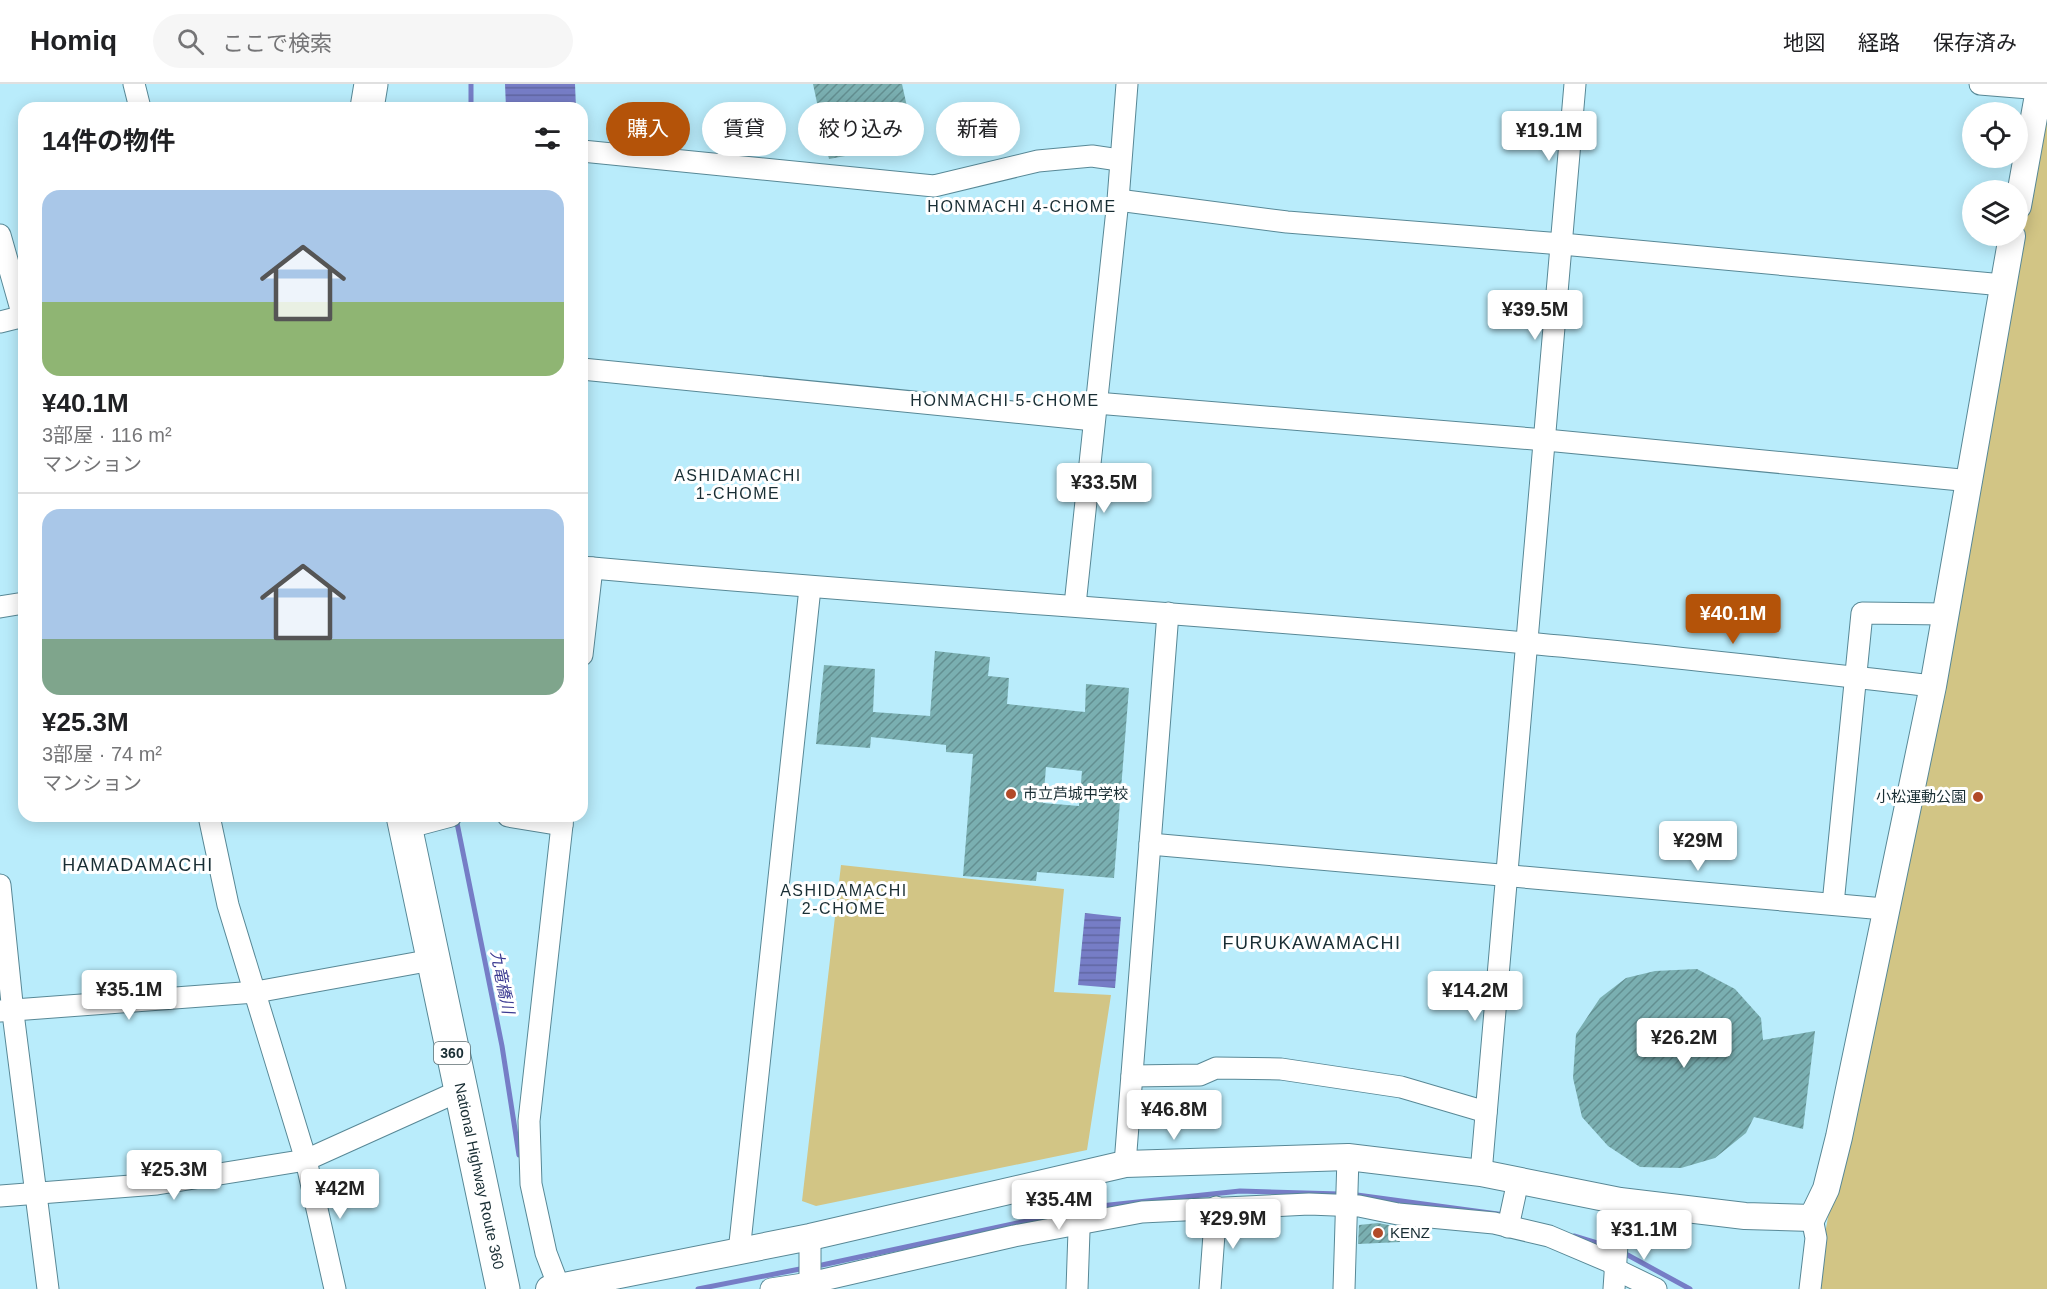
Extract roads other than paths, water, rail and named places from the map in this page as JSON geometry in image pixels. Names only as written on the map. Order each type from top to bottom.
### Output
[{"type":"highway","points":[[368,102],[371,84]]},
{"type":"highway","name":"National Highway Route 360","points":[[404,822],[459,1091],[503,1289]]},
{"type":"street","points":[[134,84],[138,102]]},
{"type":"street","points":[[1074,605],[1118,200],[1119,160],[1127,84]]},
{"type":"street","points":[[1480,1173],[1546,440],[1575,84]]},
{"type":"street","points":[[1980,84],[2042,88],[2023,180]]},
{"type":"street","points":[[588,152],[934,186],[1038,161],[1092,156],[1119,160]]},
{"type":"street","points":[[1118,200],[1287,222],[1562,244],[2003,285]]},
{"type":"street","points":[[0,235],[18,297]]},
{"type":"street","points":[[1809,1289],[1816,1238],[1812,1218],[1826,1189],[1839,1137],[1884,909],[1933,686],[1971,481],[2010,246]]},
{"type":"street","points":[[0,322],[18,319]]},
{"type":"street","points":[[588,369],[1095,411],[1546,440],[1971,481]]},
{"type":"street","points":[[588,568],[810,588],[1074,605],[1528,643],[1933,686]]},
{"type":"street","points":[[739,1252],[810,588]]},
{"type":"street","points":[[0,607],[18,604]]},
{"type":"street","points":[[1125,1164],[1168,613]]},
{"type":"street","points":[[1833,904],[1862,613],[1946,614]]},
{"type":"street","points":[[210,822],[228,905],[306,1160],[335,1289]]},
{"type":"street","points":[[562,822],[529,1121],[531,1184],[554,1288],[810,1237],[1125,1164],[1348,1157],[1480,1173],[1515,1192],[1620,1201],[1745,1216],[1812,1218]]},
{"type":"street","points":[[1150,844],[1884,909]]},
{"type":"street","points":[[0,885],[6,1011],[37,1192],[48,1289]]},
{"type":"street","points":[[6,1011],[256,992],[432,960]]},
{"type":"street","points":[[1132,1076],[1200,1075],[1216,1068],[1281,1069],[1401,1087],[1486,1112]]},
{"type":"street","points":[[0,1196],[157,1184],[306,1160],[459,1091]]},
{"type":"street","points":[[1344,1289],[1348,1157]]},
{"type":"street","points":[[1077,1289],[1081,1173]]},
{"type":"street","points":[[1508,1226],[1515,1192]]},
{"type":"street","points":[[1615,1274],[1620,1201]]},
{"type":"street","points":[[771,1289],[810,1286],[962,1247],[1142,1212],[1347,1205],[1508,1226],[1549,1236],[1615,1274],[1656,1289]]},
{"type":"street","points":[[1210,1289],[1216,1208]]},
{"type":"street","points":[[810,1237],[810,1286]]},
{"type":"water","points":[[505,84],[575,84],[576,102],[506,102]]},
{"type":"water","points":[[1085,913],[1121,917],[1115,988],[1078,985]]},
{"type":"waterway","name":"九竜橋川","points":[[471,84],[471,102]]},
{"type":"waterway","name":"九竜橋川","points":[[457,822],[502,1046],[519,1155]]},
{"type":"waterway","points":[[1091,1207],[1240,1191],[1340,1194]]},
{"type":"waterway","points":[[1357,1195],[1505,1215]]},
{"type":"waterway","points":[[822,1265],[1068,1212]]},
{"type":"waterway","points":[[1574,1236],[1607,1246]]},
{"type":"waterway","points":[[1624,1253],[1690,1289]]},
{"type":"waterway","points":[[698,1289],[800,1269]]},
{"type":"place","name":"市立芦城中学校","points":[[1011,794]]},
{"type":"place","name":"小松運動公園","points":[[1978,797]]},
{"type":"place","name":"KENZ","points":[[1378,1233]]},
{"type":"district","name":"HONMACHI 4-CHOME","points":[[1022,206]]},
{"type":"district","name":"HONMACHI 5-CHOME","points":[[1005,400]]},
{"type":"district","name":"ASHIDAMACHI 1-CHOME","points":[[738,484]]},
{"type":"district","name":"HAMADAMACHI","points":[[138,865]]},
{"type":"district","name":"ASHIDAMACHI 2-CHOME","points":[[844,899]]},
{"type":"district","name":"FURUKAWAMACHI","points":[[1312,943]]}]
